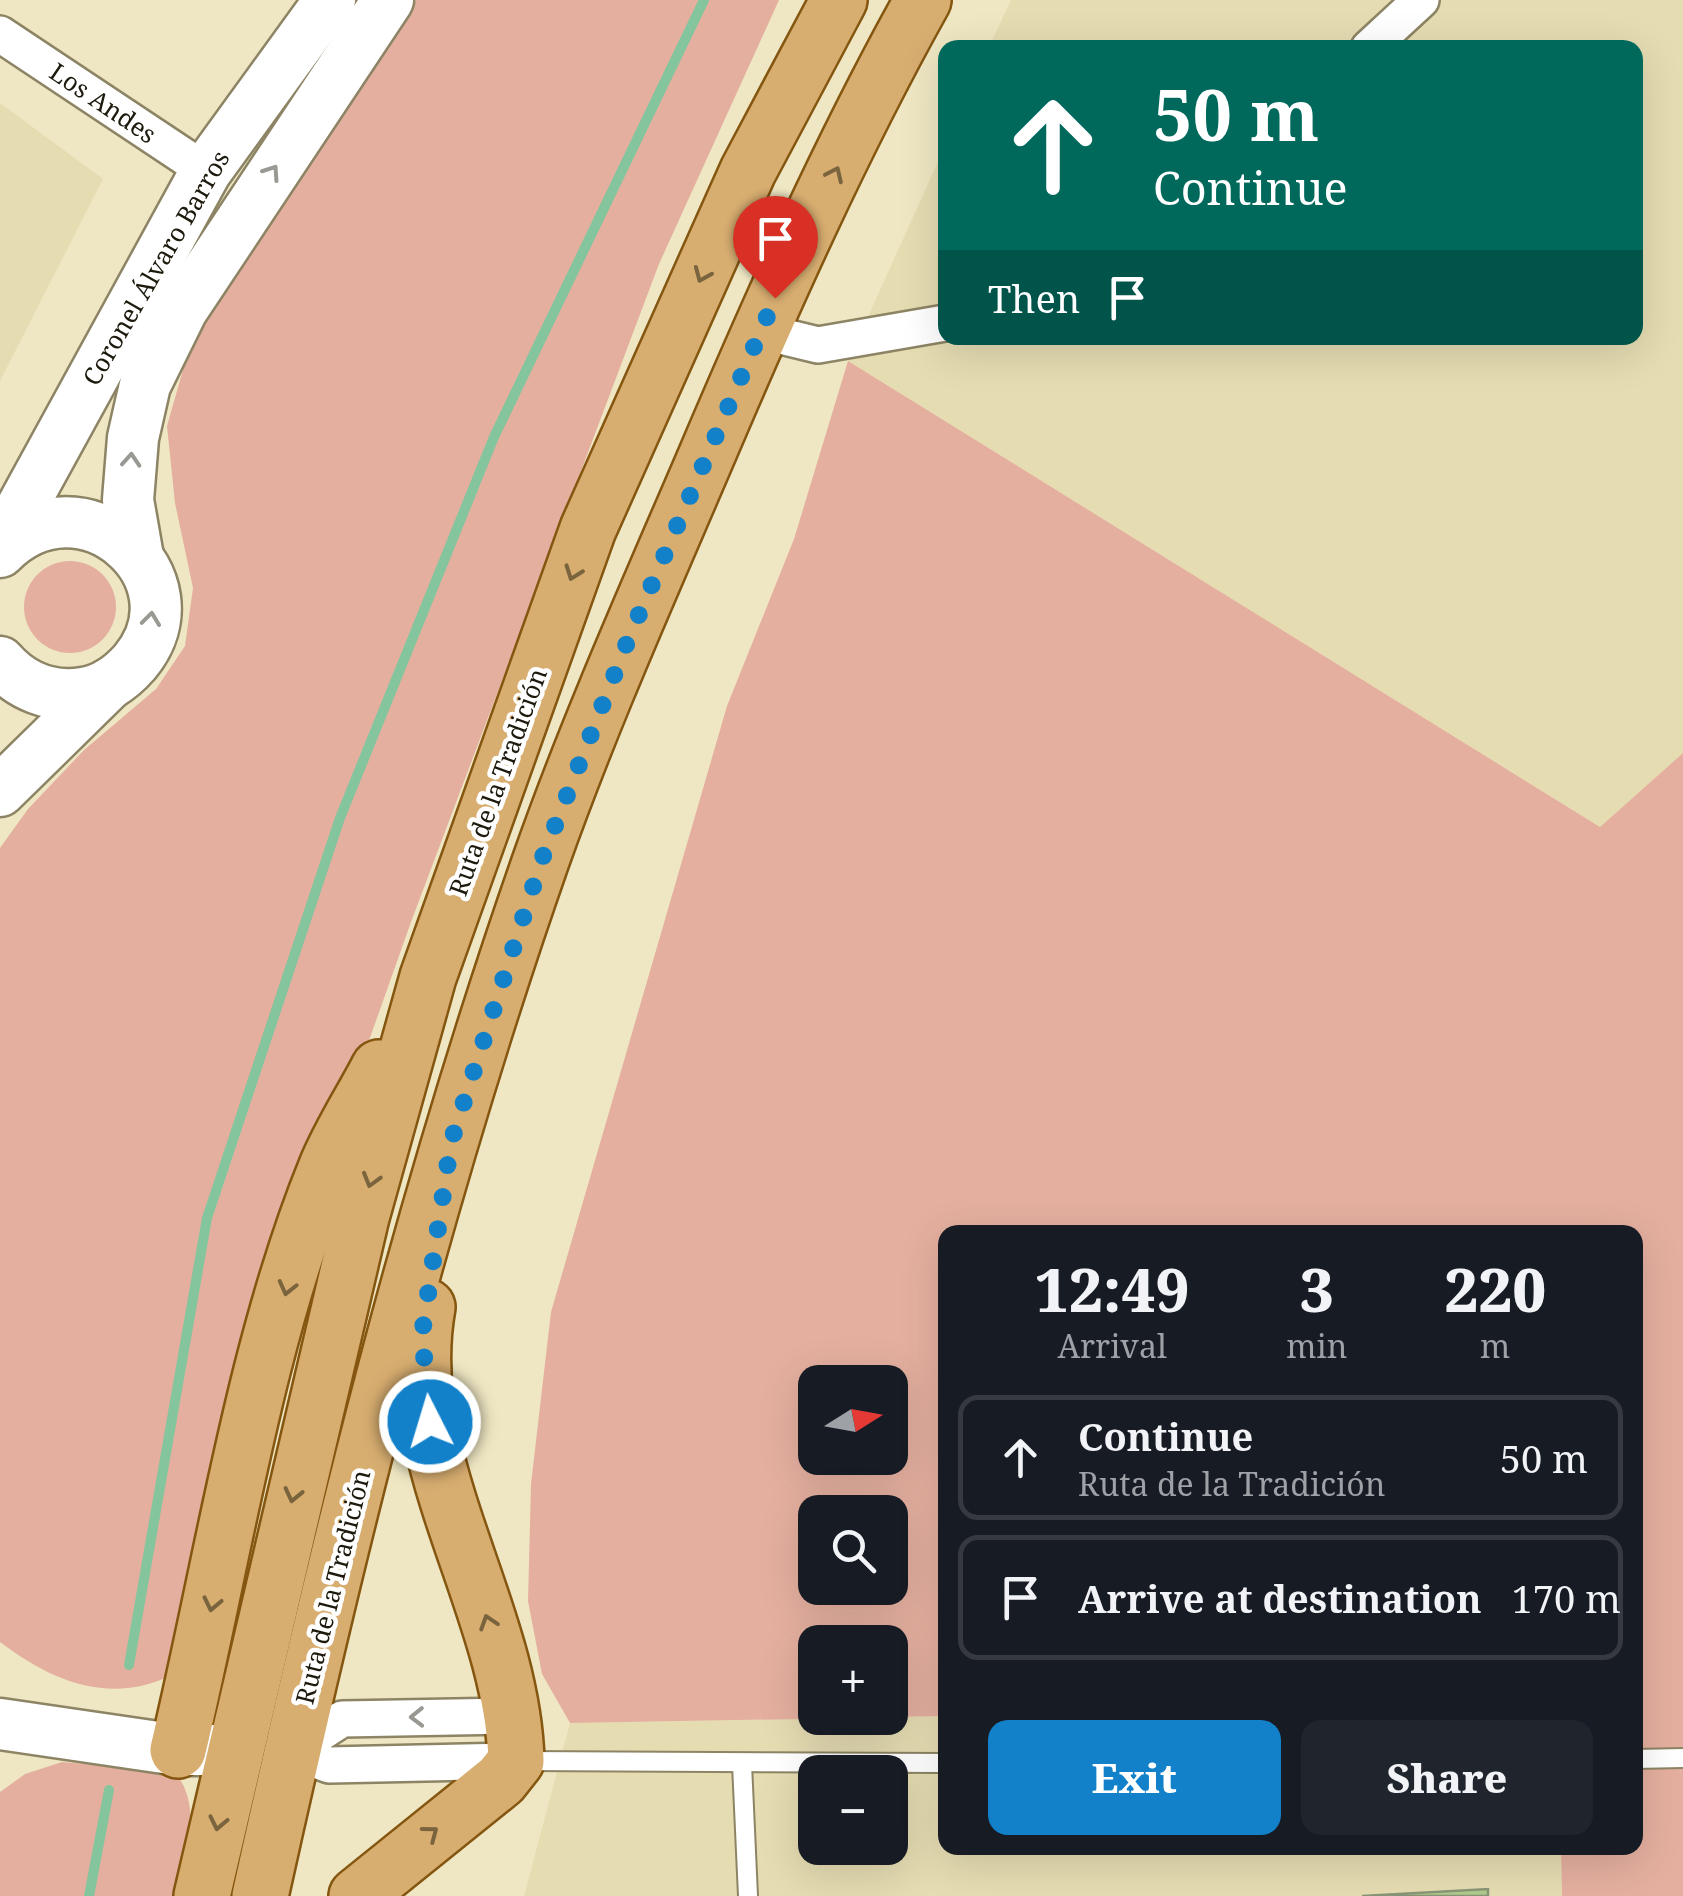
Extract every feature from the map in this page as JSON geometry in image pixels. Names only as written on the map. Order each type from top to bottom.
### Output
[{"type":"main road","name":"Coronel Álvaro Barros","points":[[0,549],[206,171],[330,0]]},
{"type":"main road","points":[[0,790],[132,664],[149,637],[153,596],[138,557],[128,500],[133,438],[145,385],[182,310],[388,0]]},
{"type":"main road","name":"Ruta de la Tradición","points":[[202,1896],[361,1216],[428,977],[588,529],[748,171],[839,0]]},
{"type":"main road","name":"Ruta de la Tradición","points":[[260,1896],[328,1594],[451,1142],[542,859],[628,640],[760,330],[883,73],[924,0]]},
{"type":"main road","points":[[0,549],[26,531],[66,521],[106,530],[138,557]]},
{"type":"main road","points":[[0,662],[27,685],[47,692],[78,694],[108,684]]},
{"type":"main road","points":[[178,1750],[251,1428],[298,1245],[327,1165],[428,977]]},
{"type":"main road","points":[[357,1896],[501,1780],[515,1738],[493,1634],[442,1485],[430,1422],[422,1334],[451,1142]]},
{"type":"main road","points":[[0,1724],[178,1750],[292,1751]]},
{"type":"street","points":[[1378,40],[1421,0]]},
{"type":"street","name":"Los Andes","points":[[0,34],[206,171]]},
{"type":"street","points":[[760,330],[818,345],[938,324]]},
{"type":"street","points":[[292,1751],[329,1765],[515,1738]]},
{"type":"lane","points":[[515,1738],[742,1764],[938,1763]]},
{"type":"lane","points":[[1643,1759],[1683,1758]]},
{"type":"lane","points":[[742,1764],[748,1896]]},
{"type":"shaded area","points":[[416,0],[779,0],[659,264],[411,922],[360,1066],[176,1673],[130,1688],[85,1685],[41,1669],[0,1642],[0,848],[28,809],[84,750],[156,689],[185,646],[193,588],[175,503],[167,426],[192,338]]},
{"type":"shaded area","points":[[1011,0],[1683,0],[1683,753],[1600,827],[848,361],[938,162],[938,345],[1643,345],[1643,40],[992,40]]},
{"type":"shaded area","points":[[0,103],[103,179],[0,381]]},
{"type":"shaded area","points":[[848,361],[1600,827],[1683,753],[1683,1896],[1562,1896],[1561,1855],[1643,1855],[1643,1225],[938,1225],[938,1716],[908,1717],[908,1625],[798,1625],[798,1719],[570,1723],[542,1674],[528,1601],[531,1484],[551,1312],[727,706],[794,539]]},
{"type":"shaded area","points":[[70,561],[87,565],[102,575],[112,590],[116,607],[112,624],[102,639],[87,649],[70,653],[53,649],[38,639],[28,624],[24,607],[28,590],[38,575],[53,565]]},
{"type":"shaded area","points":[[938,1716],[938,1855],[1561,1855],[1562,1896],[524,1896],[570,1723],[798,1719],[798,1735],[908,1735],[908,1717]]},
{"type":"shaded area","points":[[62,1762],[175,1772],[184,1786],[190,1816],[176,1896],[0,1896],[0,1792],[25,1774]]},
{"type":"building","points":[[1488,1889],[1488,1896],[1362,1896]]},
{"type":"waterway","points":[[129,1665],[207,1218],[340,818],[494,437],[704,0]]},
{"type":"waterway","points":[[89,1896],[109,1790]]},
{"type":"route","points":[[430,1422],[422,1334],[451,1142],[542,859],[628,640],[775,298]]}]
